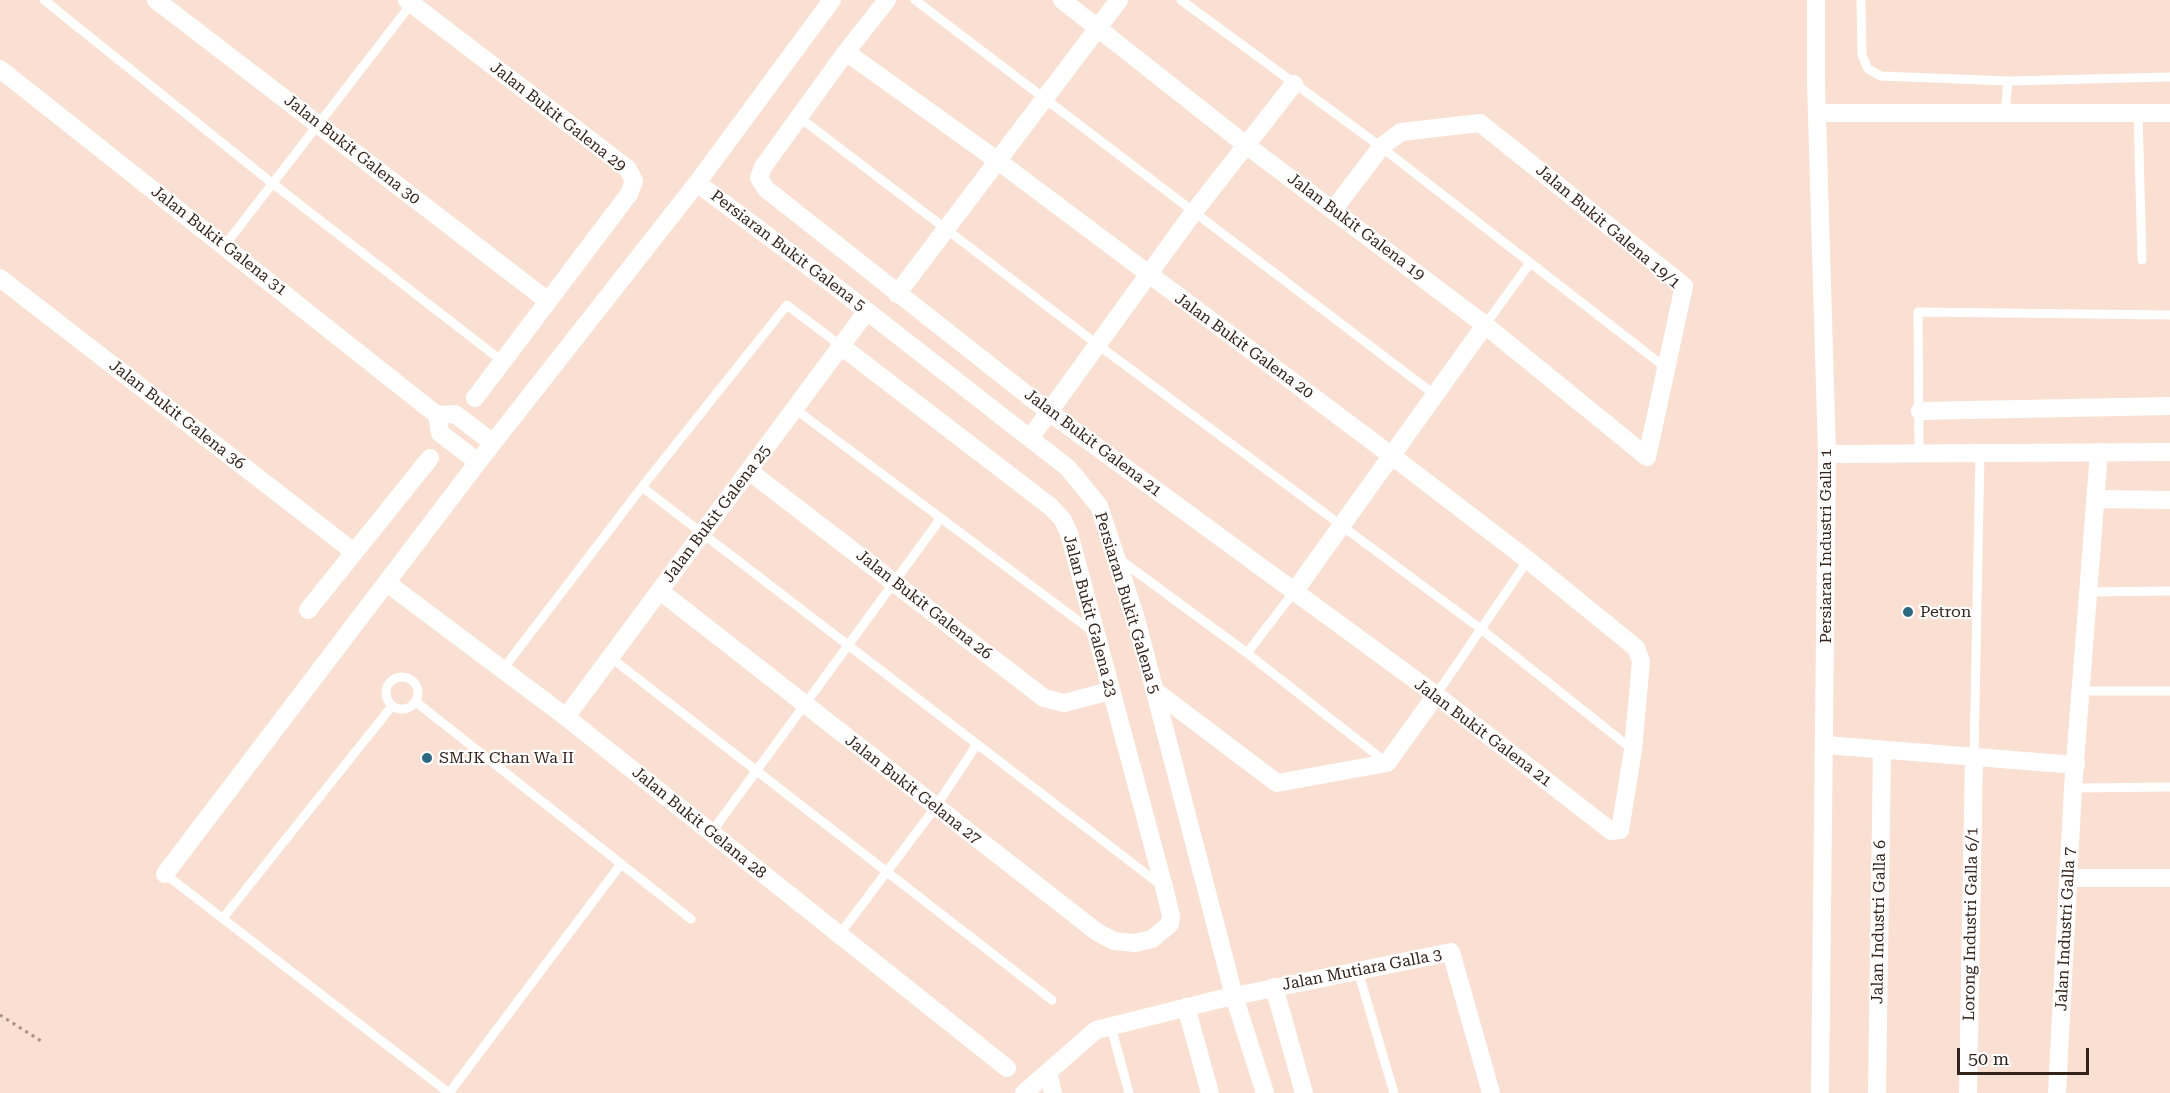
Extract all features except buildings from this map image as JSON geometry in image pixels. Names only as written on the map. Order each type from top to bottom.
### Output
[{"type":"street","name":"Jalan Bukit Galena 30","points":[[156,0],[548,301]]},
{"type":"street","points":[[165,874],[478,462],[697,183],[832,0]]},
{"type":"street","name":"Jalan Bukit Galena 21","points":[[887,0],[846,52],[763,167],[759,178],[766,189],[1049,412],[1436,695],[1611,831],[1620,830],[1623,825],[1633,750]]},
{"type":"street","name":"Jalan Bukit Galena 19","points":[[1062,0],[1246,145],[1334,209],[1485,326],[1647,458]]},
{"type":"street","points":[[897,294],[1119,0]]},
{"type":"street","name":"Persiaran Industri Galla 1","points":[[1816,0],[1827,454],[1826,746],[1820,1093]]},
{"type":"street","name":"Jalan Bukit Galena 29","points":[[410,2],[628,169],[634,181],[629,194],[475,398]]},
{"type":"street","name":"Jalan Bukit Galena 20","points":[[846,52],[998,161],[1392,456],[1528,560],[1636,648],[1641,661],[1633,750]]},
{"type":"street","name":"Jalan Bukit Galena 31","points":[[0,69],[437,414],[455,414],[493,443]]},
{"type":"street","points":[[1030,438],[1193,213],[1294,84]]},
{"type":"street","points":[[1817,113],[2170,113]]},
{"type":"street","name":"Jalan Bukit Galena 19/1","points":[[1381,147],[1401,132],[1480,123],[1684,286],[1647,458]]},
{"type":"street","points":[[1334,209],[1381,147]]},
{"type":"street","name":"Persiaran Bukit Galena 5","points":[[697,183],[867,311],[1068,468],[1098,506],[1135,615],[1234,996],[1265,1093]]},
{"type":"street","name":"Jalan Bukit Galena 36","points":[[0,278],[354,552]]},
{"type":"street","name":"Jalan Bukit Galena 25","points":[[566,717],[867,311]]},
{"type":"street","points":[[1294,592],[1485,326]]},
{"type":"street","name":"Jalan Bukit Galena 23","points":[[841,346],[1051,507],[1063,520],[1069,533],[1097,634],[1110,691],[1171,916]]},
{"type":"street","points":[[1920,411],[2170,406]]},
{"type":"street","name":"Jalan Bukit Galena 31","points":[[437,414],[440,433],[478,462]]},
{"type":"street","name":"Jalan Industri Galla 7","points":[[2057,1093],[2073,788],[2099,452]]},
{"type":"street","points":[[1827,454],[2170,452]]},
{"type":"street","points":[[308,610],[430,458]]},
{"type":"street","name":"Jalan Bukit Galena 26","points":[[749,471],[1051,701],[1070,702],[1110,691]]},
{"type":"street","points":[[2095,499],[2170,500]]},
{"type":"street","name":"Jalan Bukit Gelana 28","points":[[387,583],[566,717],[1007,1068]]},
{"type":"street","name":"Jalan Bukit Gelana 27","points":[[660,591],[935,808],[1097,932],[1114,941],[1135,944],[1152,939],[1164,932],[1170,924],[1171,916]]},
{"type":"street","points":[[1155,691],[1277,783],[1387,763],[1436,695]]},
{"type":"street","points":[[1826,746],[1974,755],[2076,765]]},
{"type":"street","name":"Jalan Industri Galla 6","points":[[1877,1093],[1882,751]]},
{"type":"street","name":"Lorong Industri Galla 6/1","points":[[1968,1093],[1974,755]]},
{"type":"street","points":[[2068,878],[2170,878]]},
{"type":"street","name":"Jalan Mutiara Galla 3","points":[[1024,1093],[1096,1030],[1274,987],[1450,952],[1491,1093]]},
{"type":"street","points":[[1274,987],[1304,1093]]},
{"type":"street","points":[[1186,1007],[1210,1093]]},
{"type":"street","points":[[1048,1072],[1053,1093]]},
{"type":"lane","points":[[44,0],[272,183],[502,361]]},
{"type":"lane","points":[[915,0],[1435,395]]},
{"type":"lane","points":[[1181,0],[1381,147],[1666,368]]},
{"type":"lane","points":[[1861,0],[1862,55],[1868,69],[1881,76],[2008,81],[2170,76]]},
{"type":"lane","points":[[225,245],[410,2]]},
{"type":"lane","points":[[2006,113],[2008,81]]},
{"type":"lane","points":[[2138,113],[2142,260]]},
{"type":"lane","points":[[799,117],[1098,345],[1481,629],[1633,750]]},
{"type":"lane","points":[[1485,326],[1530,263]]},
{"type":"lane","points":[[503,669],[642,487],[787,305],[841,346]]},
{"type":"lane","points":[[1919,453],[1918,312],[2170,315]]},
{"type":"lane","points":[[795,409],[1097,634]]},
{"type":"lane","points":[[1974,755],[1980,453]]},
{"type":"lane","points":[[642,487],[1164,887]]},
{"type":"lane","points":[[711,832],[850,647],[941,519]]},
{"type":"lane","points":[[1114,556],[1247,653],[1387,763]]},
{"type":"lane","points":[[1436,695],[1528,560]]},
{"type":"lane","points":[[2088,592],[2170,591]]},
{"type":"lane","points":[[1247,653],[1294,592]]},
{"type":"lane","points":[[610,657],[1052,1000]]},
{"type":"lane","points":[[399,676],[412,679],[416,684],[418,697],[416,702],[405,709],[392,706],[386,695],[388,682],[399,676]]},
{"type":"lane","points":[[2080,691],[2170,691]]},
{"type":"lane","points":[[416,702],[691,919]]},
{"type":"lane","points":[[223,918],[392,706]]},
{"type":"lane","points":[[839,935],[935,808],[977,744]]},
{"type":"lane","points":[[2073,788],[2170,787]]},
{"type":"lane","points":[[165,874],[449,1093],[621,864]]},
{"type":"lane","points":[[1358,971],[1394,1093]]},
{"type":"lane","points":[[1111,1026],[1130,1093]]},
{"type":"path","points":[[0,1015],[41,1041]]},
{"type":"place","name":"Petron","points":[[1908,612]]},
{"type":"place","name":"SMJK Chan Wa II","points":[[427,758]]}]
